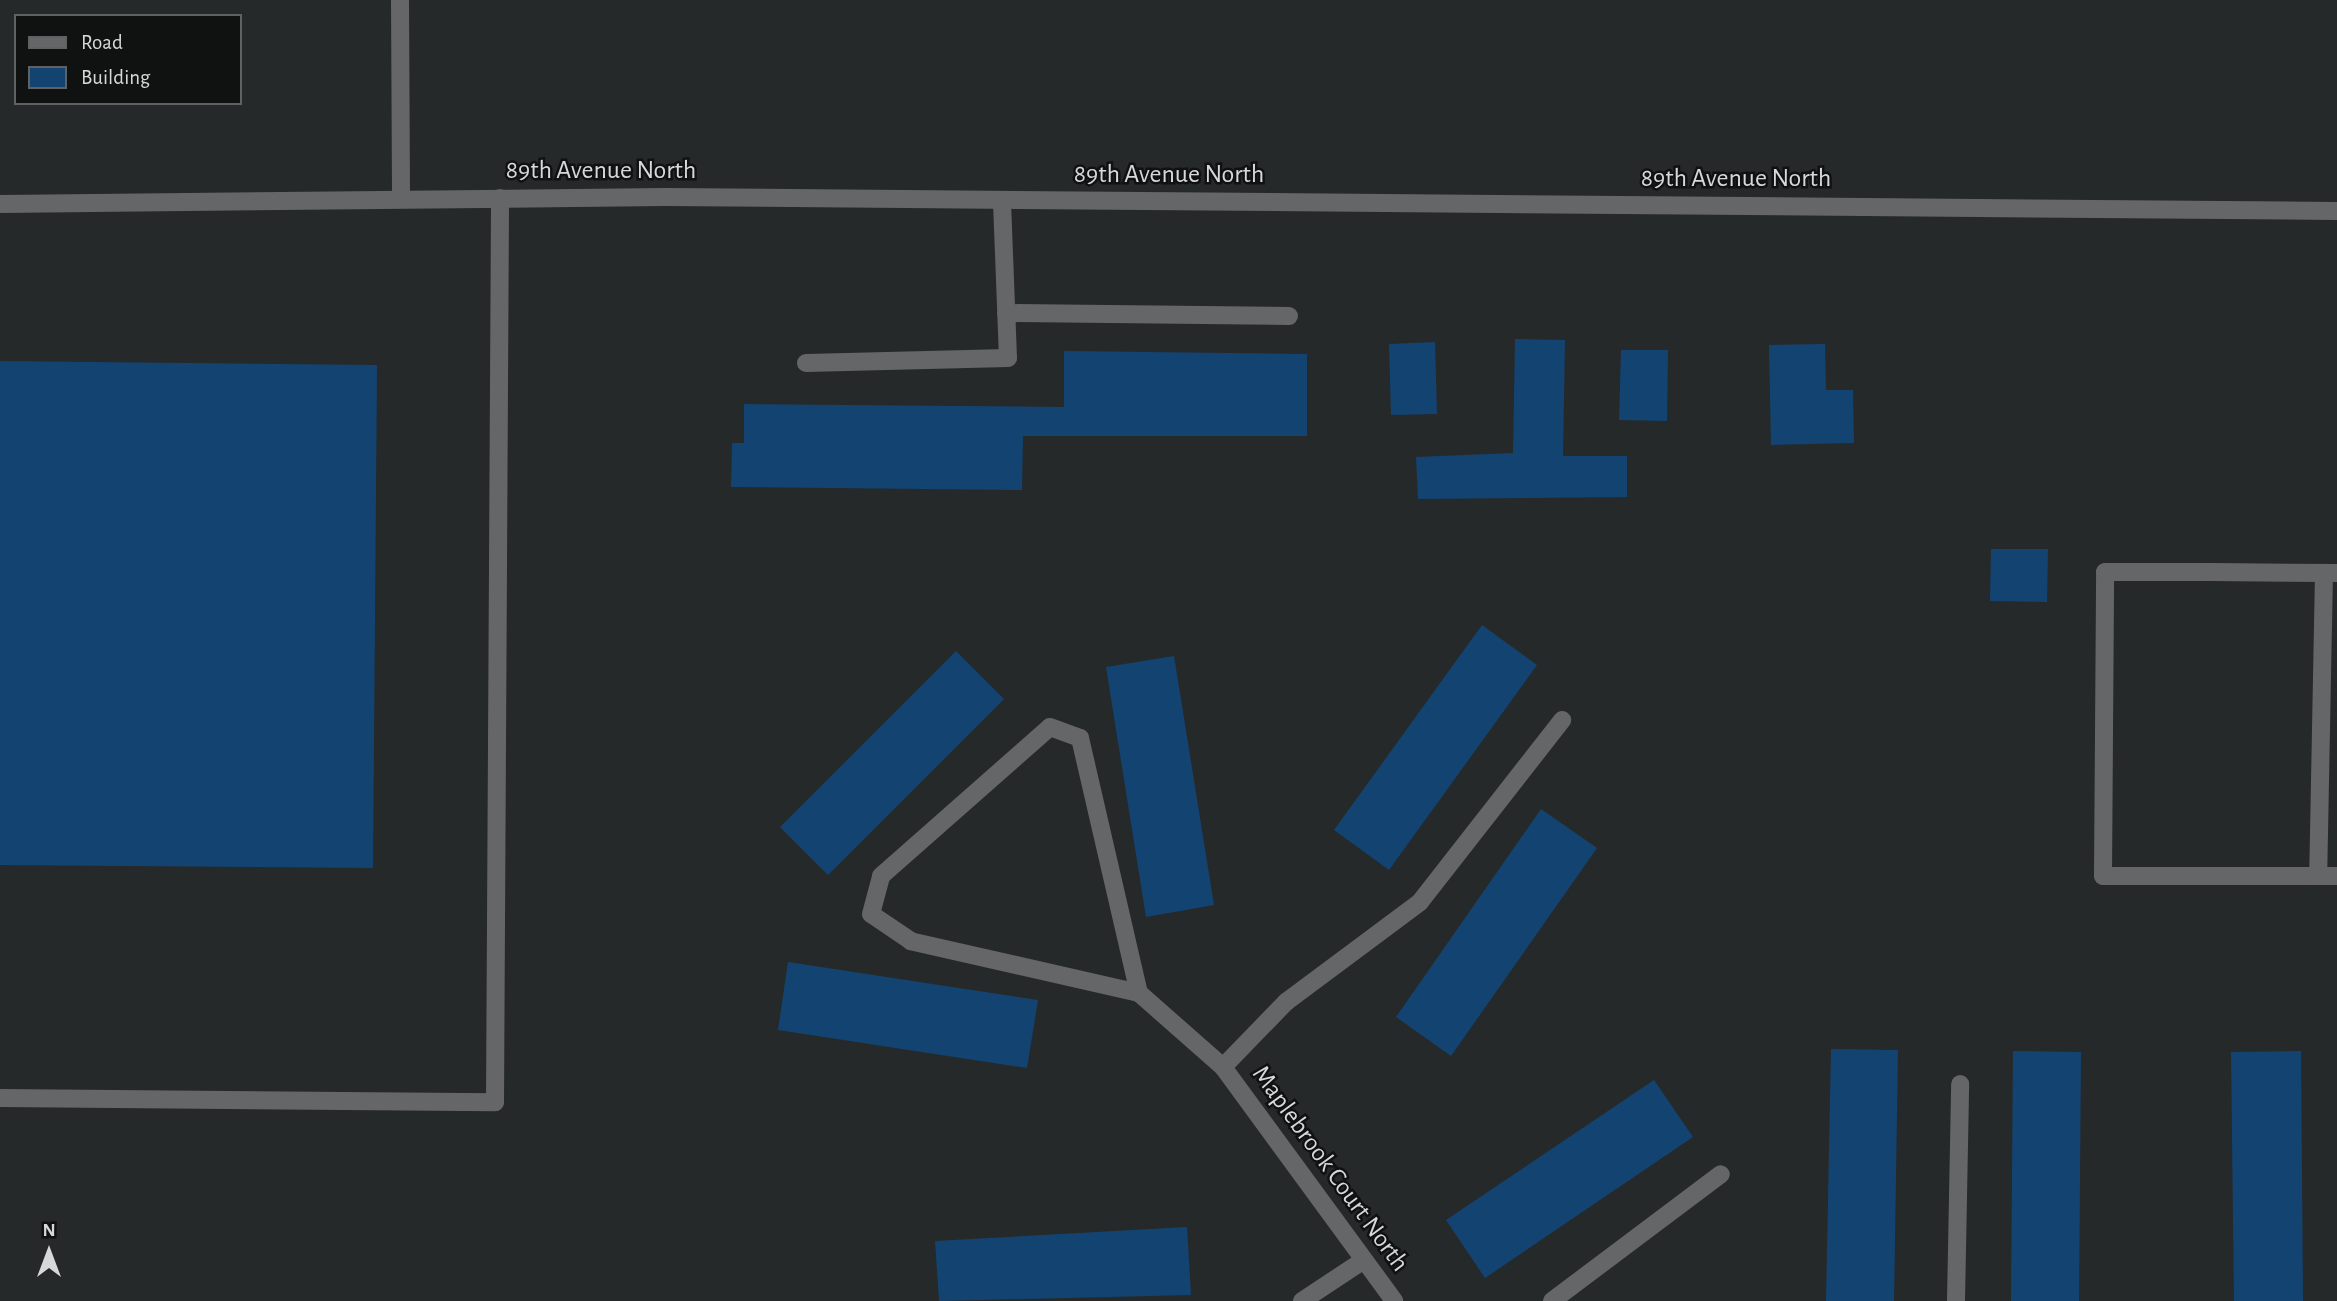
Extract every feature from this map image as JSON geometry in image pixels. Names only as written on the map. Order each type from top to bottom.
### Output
[{"type":"street","points":[[400,0],[401,199]]},
{"type":"street","points":[[0,1098],[495,1102],[500,198]]},
{"type":"street","name":"89th Avenue North","points":[[0,204],[500,198],[2337,211]]},
{"type":"street","points":[[806,363],[1008,358],[1002,200]]},
{"type":"street","points":[[1006,313],[1289,316]]},
{"type":"street","points":[[2318,876],[2330,573],[2105,572],[2103,876],[2318,876],[2337,876]]},
{"type":"street","points":[[1223,1067],[1286,1002],[1420,902],[1562,720]]},
{"type":"street","points":[[1050,727],[1080,738],[1139,993],[911,941],[871,914],[881,876],[1050,727]]},
{"type":"street","name":"Maplebrook Court North","points":[[1139,993],[1223,1067],[1394,1301]]},
{"type":"street","points":[[1956,1301],[1960,1084]]},
{"type":"street","points":[[1552,1301],[1721,1174]]},
{"type":"street","points":[[1303,1301],[1364,1260]]},
{"type":"building","points":[[1515,339],[1565,340],[1563,456],[1627,456],[1627,497],[1418,499],[1416,457],[1513,453]]},
{"type":"building","points":[[1435,342],[1437,414],[1391,415],[1389,344]]},
{"type":"building","points":[[1825,344],[1826,390],[1853,390],[1854,443],[1771,445],[1769,345]]},
{"type":"building","points":[[1621,350],[1668,350],[1667,421],[1619,420]]},
{"type":"building","points":[[1064,351],[1307,354],[1307,436],[1023,436],[1022,490],[731,487],[732,443],[744,443],[744,404],[1064,407]]},
{"type":"building","points":[[0,361],[377,365],[373,868],[0,865]]},
{"type":"building","points":[[1991,549],[2048,549],[2047,602],[1990,601]]},
{"type":"building","points":[[1482,625],[1537,665],[1389,870],[1334,830]]},
{"type":"building","points":[[956,651],[1004,699],[828,875],[780,827]]},
{"type":"building","points":[[1174,656],[1214,905],[1146,917],[1106,667]]},
{"type":"building","points":[[1541,809],[1597,848],[1451,1056],[1396,1017]]},
{"type":"building","points":[[788,962],[1038,1000],[1027,1068],[778,1030]]},
{"type":"building","points":[[1831,1049],[1898,1050],[1894,1301],[1826,1301]]},
{"type":"building","points":[[2013,1051],[2081,1052],[2079,1301],[2011,1301]]},
{"type":"building","points":[[2301,1051],[2303,1301],[2234,1301],[2231,1052]]},
{"type":"building","points":[[1654,1080],[1693,1137],[1485,1278],[1446,1220]]},
{"type":"building","points":[[1187,1227],[1191,1295],[939,1301],[935,1241]]}]
